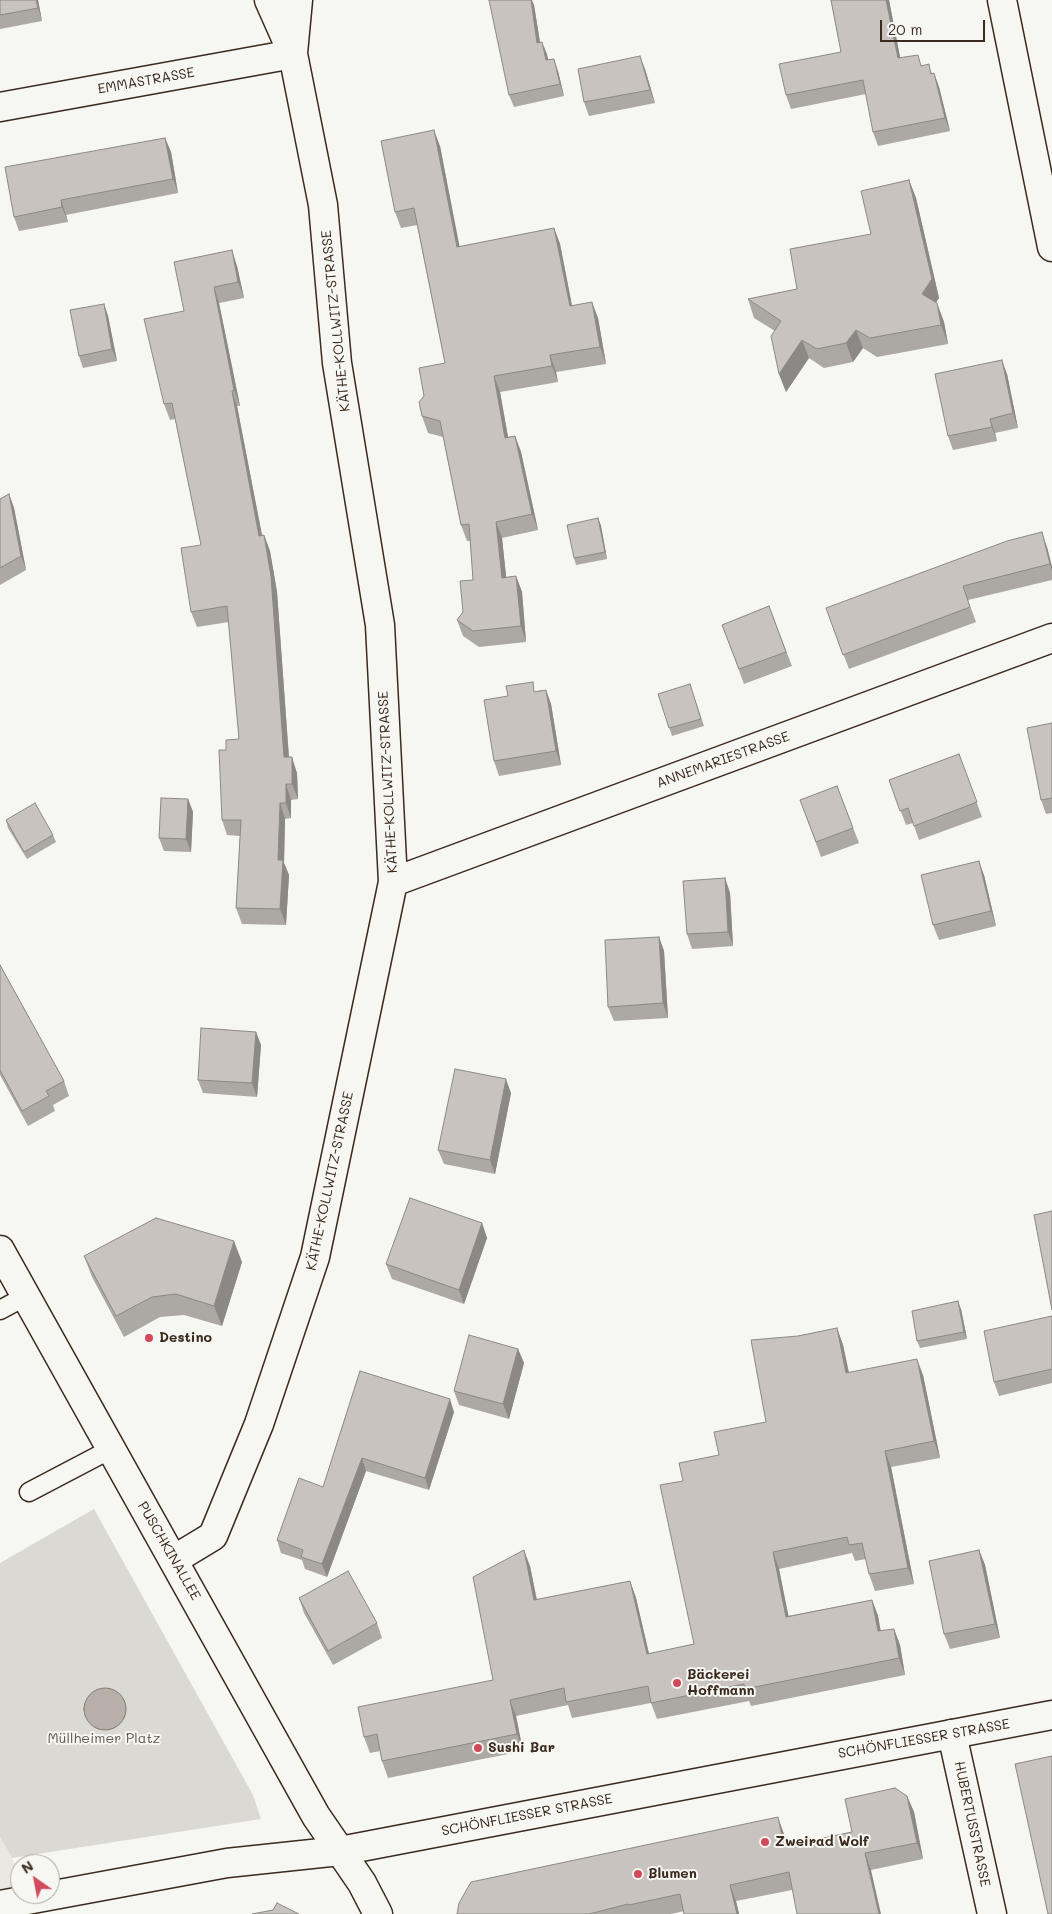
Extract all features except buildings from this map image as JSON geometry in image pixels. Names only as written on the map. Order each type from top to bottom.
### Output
[{"type":"street","name":"KÄTHE-KOLLWITZ-STRASSE","points":[[174,1559],[213,1536],[258,1424],[315,1257],[394,882],[380,625],[337,363],[323,205],[293,54],[269,0]]},
{"type":"street","points":[[284,0],[293,54]]},
{"type":"street","points":[[293,54],[298,0]]},
{"type":"street","points":[[1002,0],[1052,247]]},
{"type":"street","name":"EMMASTRASSE","points":[[0,107],[293,54]]},
{"type":"street","name":"ANNEMARIESTRASSE","points":[[394,882],[1052,638]]},
{"type":"street","name":"PUSCHKINALLEE","points":[[0,1250],[316,1816],[362,1883],[378,1914]]},
{"type":"street","name":"SCHÖNFLIESSER STRASSE","points":[[0,1905],[227,1863],[340,1851],[1052,1715]]},
{"type":"street","name":"HUBERTUSSTRASSE","points":[[952,1734],[992,1914]]},
{"type":"lane","points":[[0,1310],[26,1296]]},
{"type":"lane","points":[[29,1492],[111,1449]]},
{"type":"shaded area","points":[[109,1688],[117,1691],[123,1697],[126,1709],[123,1721],[117,1727],[101,1730],[93,1727],[87,1721],[84,1705],[87,1697],[93,1691]]},
{"type":"shaded area","points":[[0,1837],[10,1855],[10,1904],[38,1904],[43,1914],[0,1914]]},
{"type":"green space","name":"Müllheimer Platz","points":[[94,1509],[253,1795],[261,1819],[38,1854],[10,1854],[0,1837],[0,1563]]},
{"type":"place","name":"Destino","points":[[149,1338]]},
{"type":"place","name":"Bäckerei Hoffmann","points":[[677,1683]]},
{"type":"place","name":"Sushi Bar","points":[[478,1748]]},
{"type":"place","name":"Zweirad Wolf","points":[[765,1842]]},
{"type":"place","name":"Blumen","points":[[638,1874]]}]
